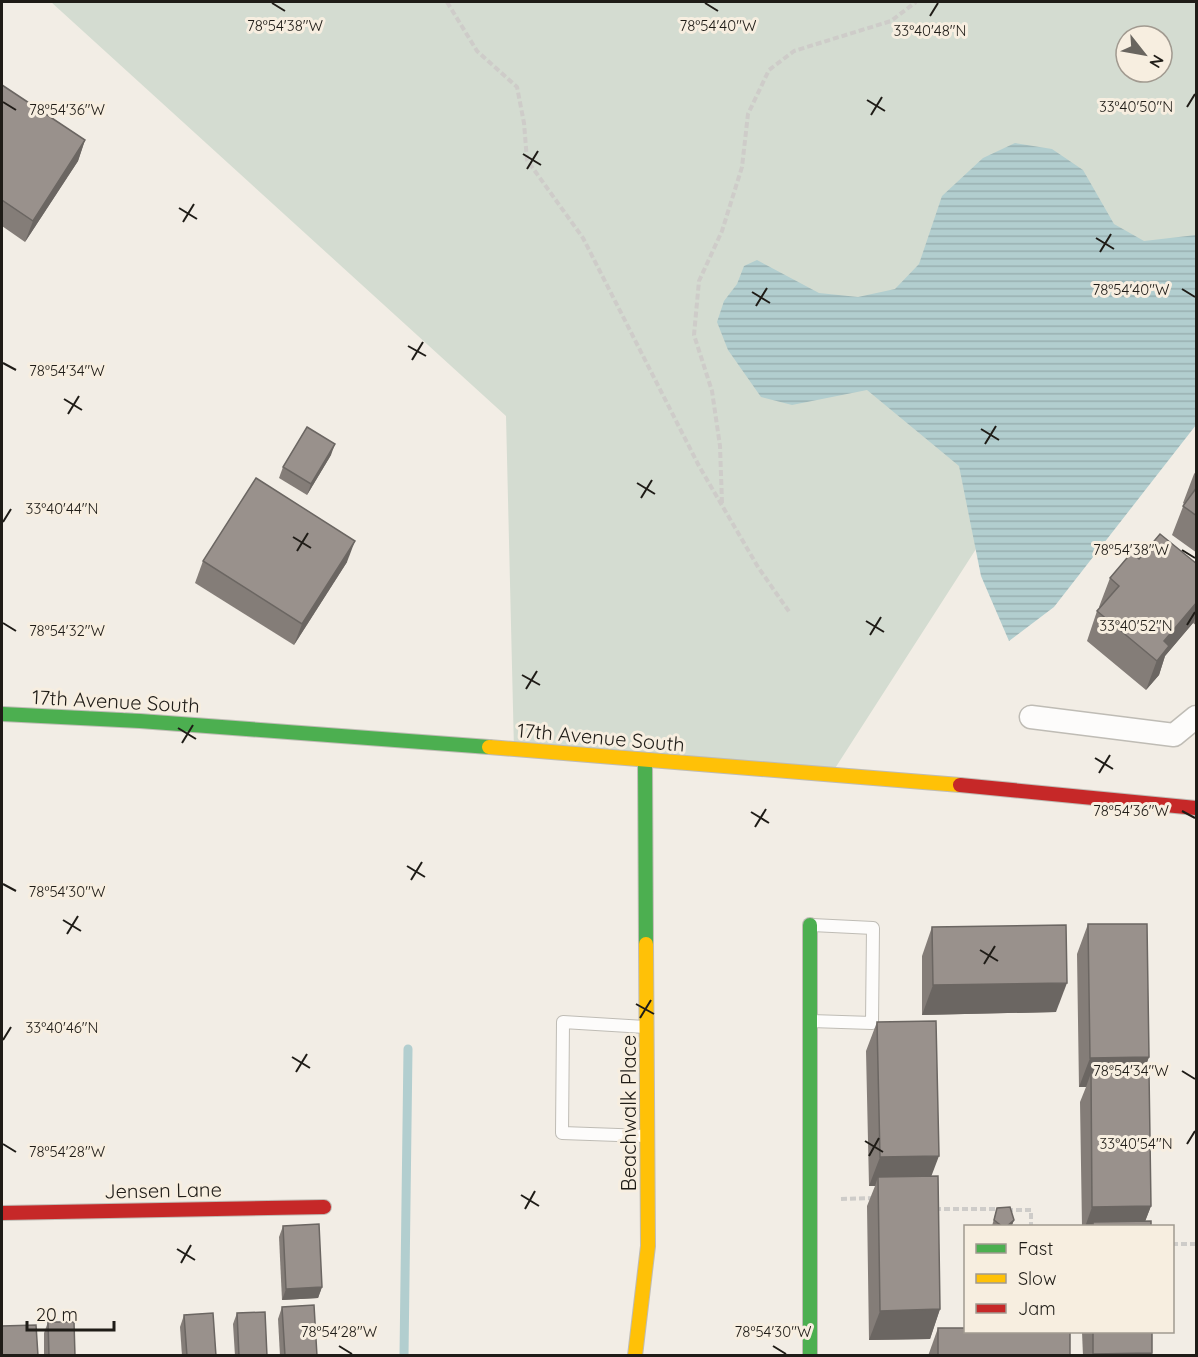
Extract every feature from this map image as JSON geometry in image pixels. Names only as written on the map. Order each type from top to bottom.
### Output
[{"type":"street","name":"17th Avenue South","points":[[2,714],[140,721],[645,761],[832,773],[1197,807]]},
{"type":"street","points":[[1031,717],[1174,735],[1197,717]]},
{"type":"street","name":"Beachwalk Place","points":[[635,1356],[648,1246],[645,761]]},
{"type":"street","points":[[810,925],[810,1356]]},
{"type":"street","name":"Jensen Lane","points":[[2,1213],[324,1207]]},
{"type":"lane","points":[[810,925],[873,928],[872,1023],[810,1021]]},
{"type":"lane","points":[[646,1027],[563,1022],[562,1133],[647,1136]]},
{"type":"path","points":[[447,2],[477,51],[517,87],[524,123],[527,160],[583,238],[652,378],[699,466],[723,503],[758,567],[790,613]]},
{"type":"path","points":[[723,503],[720,446],[712,391],[694,335],[699,281],[722,231],[739,177],[748,114],[769,70],[794,51],[891,21],[916,2]]},
{"type":"path","points":[[810,1199],[878,1198]]},
{"type":"path","points":[[929,1203],[935,1209],[1031,1210],[1031,1225]]},
{"type":"path","points":[[1174,1244],[1197,1244]]},
{"type":"shaded area","points":[[51,2],[1196,2],[1196,255],[1165,255],[832,773],[514,750],[506,416]]},
{"type":"water","points":[[1015,143],[1052,149],[1083,170],[1114,224],[1144,241],[1196,235],[1196,425],[1054,607],[1009,641],[981,576],[959,466],[867,390],[792,405],[761,397],[728,350],[717,322],[724,301],[737,284],[744,266],[757,260],[819,293],[858,297],[895,289],[919,264],[942,196],[983,158]]},
{"type":"building","points":[[2,85],[85,140],[33,221],[2,200]]},
{"type":"building","points":[[307,427],[335,444],[311,484],[283,467]]},
{"type":"building","points":[[256,478],[355,541],[302,624],[203,561]]},
{"type":"building","points":[[1197,487],[1197,516],[1183,506]]},
{"type":"building","points":[[1160,534],[1197,564],[1197,602],[1164,641],[1169,646],[1157,661],[1097,611],[1119,586],[1110,578],[1132,552],[1139,559]]},
{"type":"building","points":[[1088,924],[1147,924],[1149,1057],[1090,1058]]},
{"type":"building","points":[[1066,925],[1067,983],[933,985],[932,927]]},
{"type":"building","points":[[936,1021],[939,1156],[880,1157],[877,1022]]},
{"type":"building","points":[[1149,1072],[1151,1206],[1092,1207],[1091,1073]]},
{"type":"building","points":[[938,1176],[940,1309],[880,1311],[878,1177]]},
{"type":"building","points":[[1010,1207],[1014,1220],[1008,1225],[1000,1225],[994,1220],[997,1208]]},
{"type":"building","points":[[1151,1221],[1151,1225],[1093,1225],[1093,1222]]},
{"type":"building","points":[[319,1224],[322,1287],[286,1289],[283,1226]]},
{"type":"building","points":[[314,1305],[317,1356],[285,1356],[282,1307]]},
{"type":"building","points":[[265,1312],[267,1356],[239,1356],[237,1313]]},
{"type":"building","points":[[213,1313],[216,1356],[187,1356],[184,1315]]},
{"type":"building","points":[[48,1322],[74,1322],[75,1356],[49,1356]]},
{"type":"building","points":[[36,1325],[38,1356],[2,1356],[2,1326]]},
{"type":"building","points":[[938,1328],[964,1328],[964,1333],[1070,1333],[1070,1356],[938,1356]]},
{"type":"building","points":[[1093,1333],[1152,1333],[1152,1353],[1093,1354]]},
{"type":"waterway","points":[[404,1356],[408,1049]]},
{"type":"traffic: fast","points":[[2,714],[140,721],[489,747]]},
{"type":"traffic: fast","points":[[645,761],[646,944]]},
{"type":"traffic: fast","points":[[810,925],[810,1356]]},
{"type":"traffic: slow","points":[[489,747],[960,785]]},
{"type":"traffic: slow","points":[[635,1356],[648,1246],[646,944]]},
{"type":"traffic: jam","points":[[960,785],[1196,808]]},
{"type":"traffic: jam","points":[[2,1213],[324,1207]]}]
